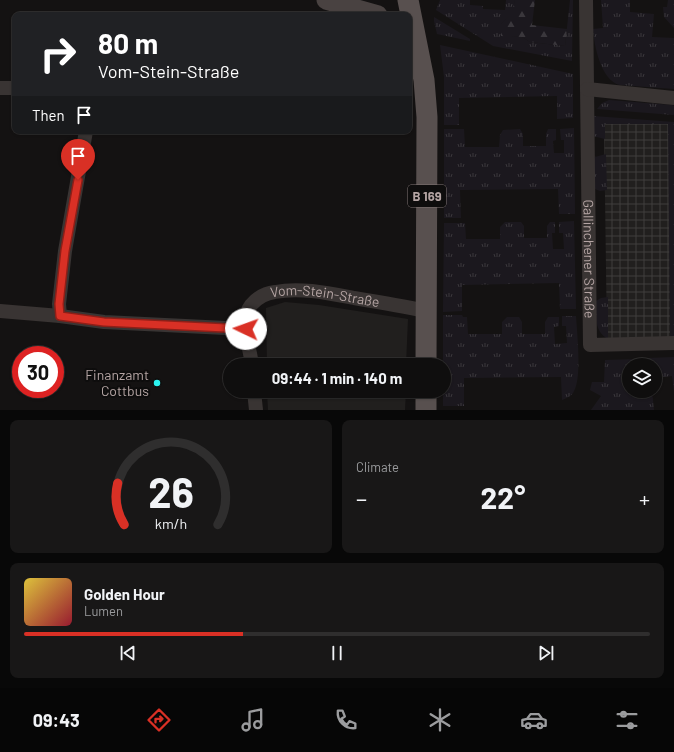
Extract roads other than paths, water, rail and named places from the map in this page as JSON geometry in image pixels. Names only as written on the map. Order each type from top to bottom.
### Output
[{"type":"main road","name":"B 169","points":[[408,0],[410,12]]},
{"type":"main road","name":"B 169","points":[[412,25],[424,80],[427,117],[426,358]]},
{"type":"main road","points":[[426,398],[426,410]]},
{"type":"street","points":[[326,0],[368,12]]},
{"type":"street","points":[[586,0],[587,89],[674,98]]},
{"type":"street","points":[[0,88],[12,88]]},
{"type":"street","name":"Gallinchener Straße","points":[[587,89],[590,345],[674,343]]},
{"type":"street","points":[[60,316],[59,304],[65,251],[85,134]]},
{"type":"street","name":"Vom-Stein-Straße","points":[[251,358],[246,329],[246,317],[251,306],[261,297],[273,292],[284,290],[318,292],[426,311]]},
{"type":"street","points":[[0,311],[60,316],[104,322],[246,329]]},
{"type":"street","points":[[255,398],[256,410]]},
{"type":"place","name":"Finanzamt Cottbus","points":[[157,383]]}]
